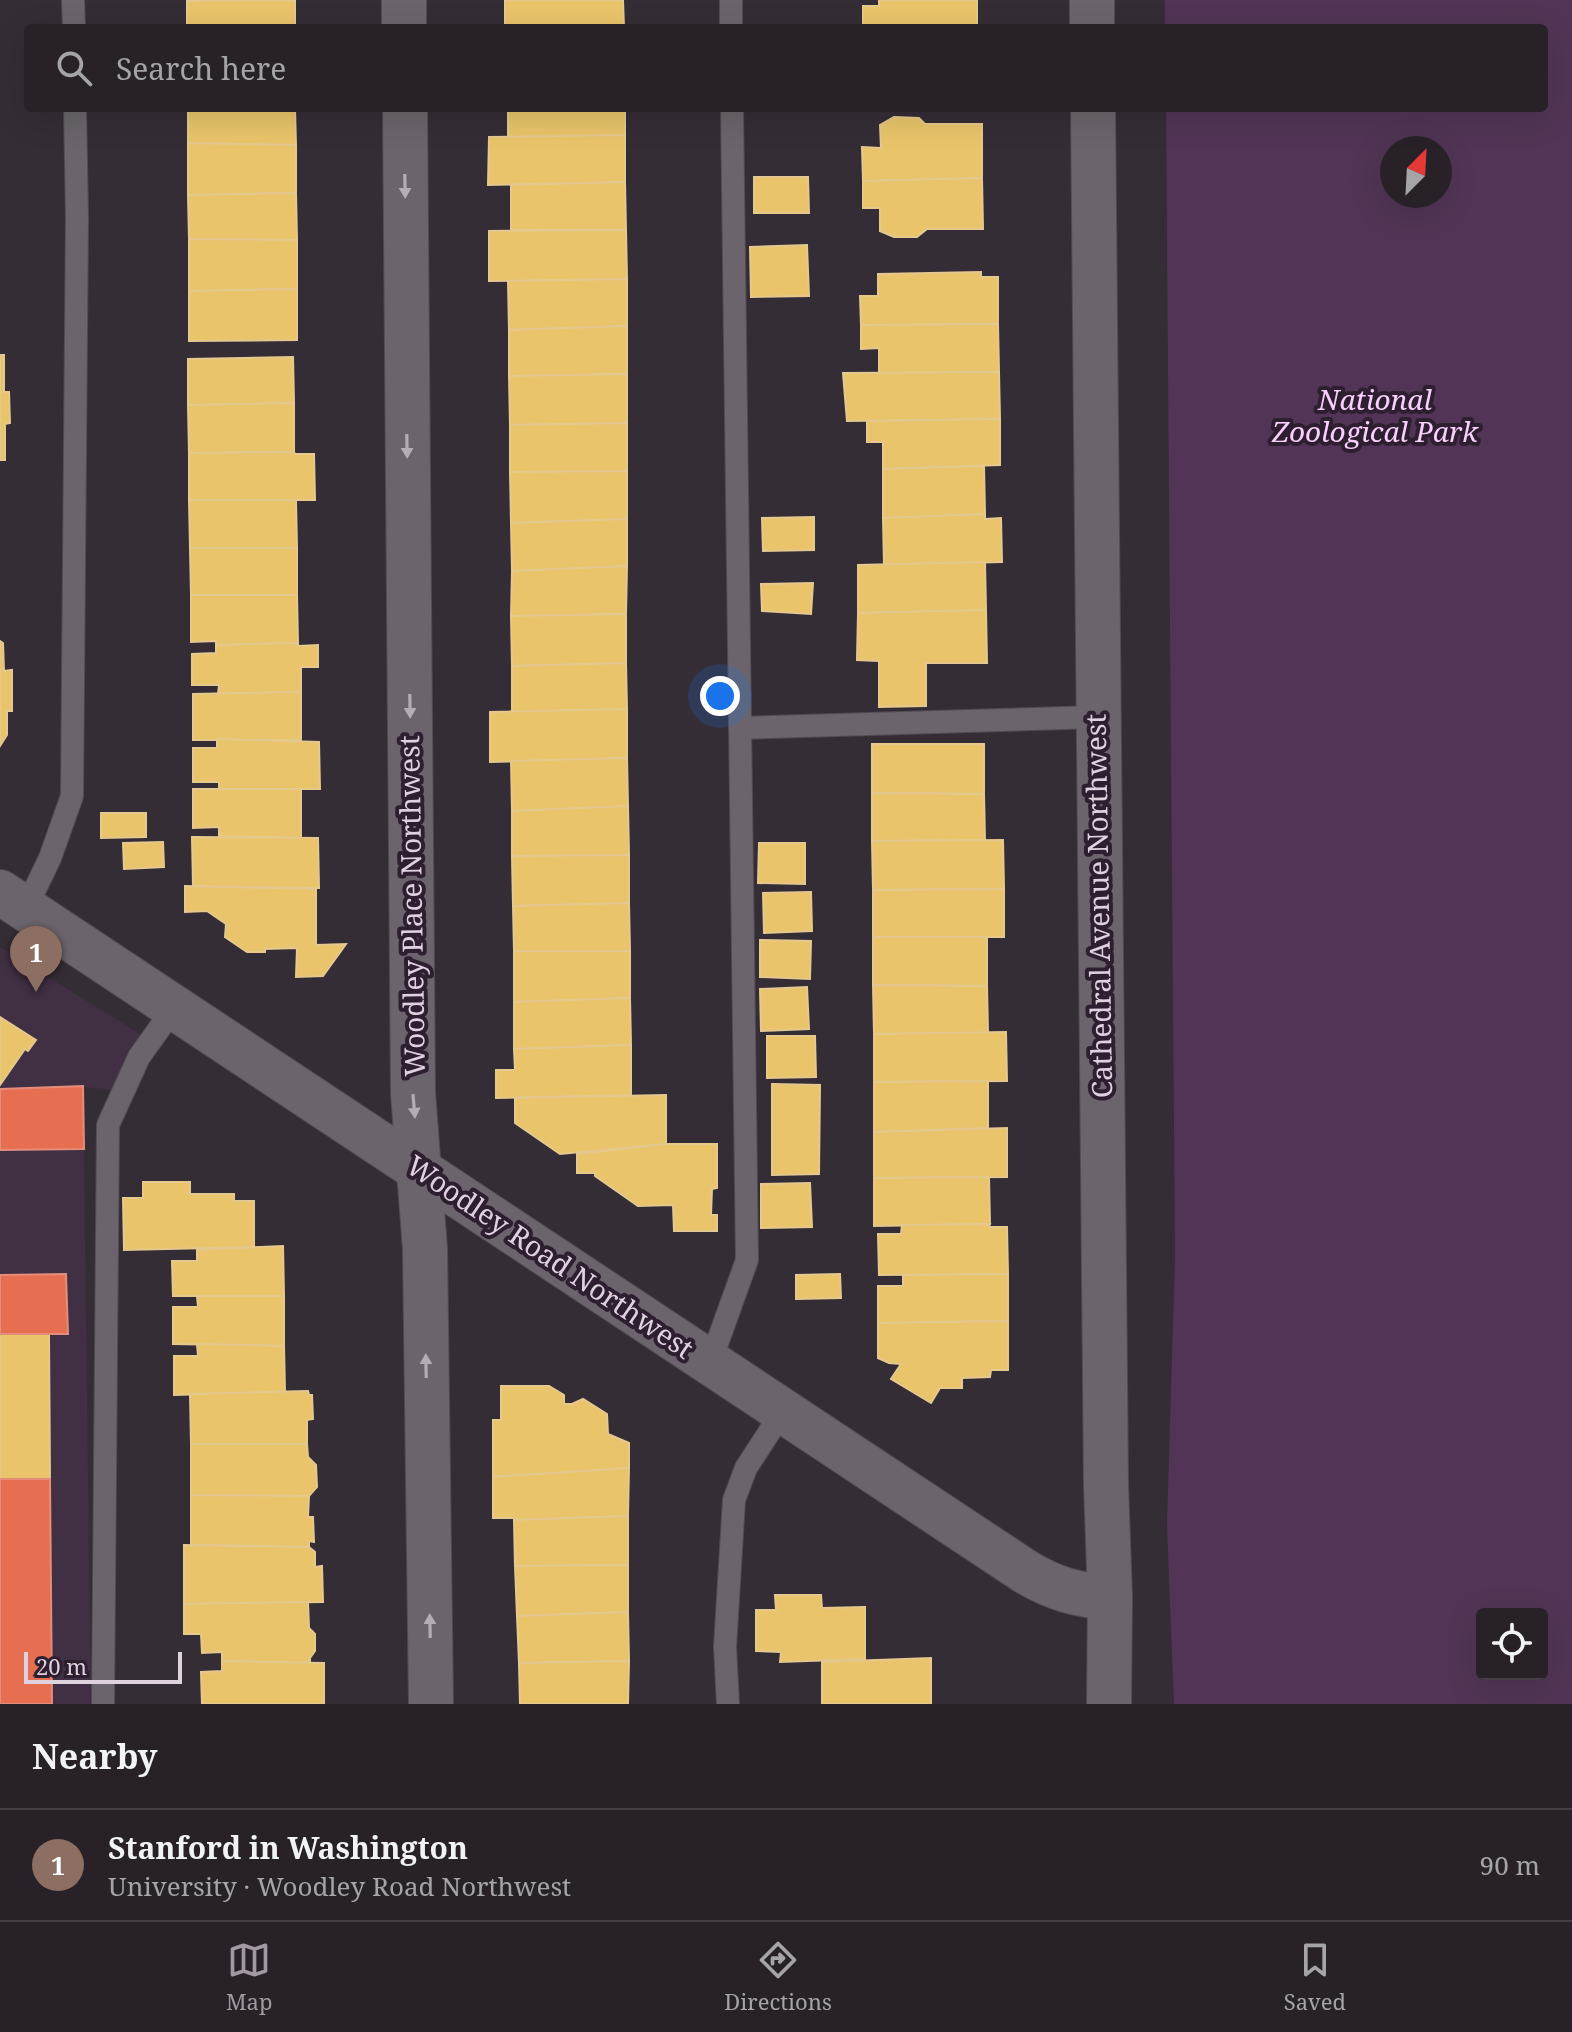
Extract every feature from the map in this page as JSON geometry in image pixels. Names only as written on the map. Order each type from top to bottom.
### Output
[{"type":"street","points":[[404,0],[404,24]]},
{"type":"street","points":[[1092,0],[1092,24]]},
{"type":"street","name":"Woodley Place Northwest","points":[[405,112],[413,1093],[425,1249],[431,1704]]},
{"type":"street","name":"Cathedral Avenue Northwest","points":[[1093,112],[1109,1704]]},
{"type":"street","name":"Woodley Road Northwest","points":[[13,900],[1038,1579],[1074,1594],[1110,1597]]},
{"type":"lane","points":[[73,0],[74,24]]},
{"type":"lane","points":[[731,0],[731,24]]},
{"type":"lane","points":[[13,900],[50,858],[72,796],[75,112]]},
{"type":"lane","points":[[710,1363],[747,1260],[732,112]]},
{"type":"lane","points":[[740,728],[1097,717]]},
{"type":"lane","points":[[103,1704],[108,1125],[139,1057],[174,1008]]},
{"type":"lane","points":[[728,1704],[725,1647],[734,1500],[746,1468],[783,1411]]},
{"type":"shaded area","points":[[0,947],[143,1036],[117,1090],[83,1087],[91,1704],[0,1704]]},
{"type":"green space","name":"National Zoological Park","points":[[1165,0],[1572,0],[1572,1704],[1174,1704],[1167,1525],[1175,1258],[1166,112],[1548,112],[1548,24],[1165,24]]},
{"type":"building: Homes","points":[[295,0],[295,24],[187,24],[187,1]]},
{"type":"building: Homes","points":[[505,0],[623,0],[624,24],[505,24]]},
{"type":"building: Homes","points":[[879,0],[977,0],[977,24],[863,24],[863,6],[879,6]]},
{"type":"building: Homes","points":[[188,112],[295,112],[296,145],[188,143]]},
{"type":"building: Homes","points":[[508,112],[625,112],[625,135],[508,137]]},
{"type":"building: Homes","points":[[894,117],[919,118],[925,124],[982,124],[982,178],[863,181],[862,147],[881,148],[880,125]]},
{"type":"building: Homes","points":[[625,135],[625,182],[488,185],[489,137]]},
{"type":"building: Homes","points":[[188,143],[296,145],[296,193],[188,195]]},
{"type":"building: Homes","points":[[754,177],[808,177],[809,213],[754,213]]},
{"type":"building: Homes","points":[[982,178],[983,229],[927,229],[917,237],[894,237],[880,231],[880,208],[863,208],[863,181]]},
{"type":"building: Homes","points":[[625,182],[626,230],[511,230],[511,185]]},
{"type":"building: Homes","points":[[296,193],[297,240],[189,239],[188,195]]},
{"type":"building: Homes","points":[[626,230],[627,279],[489,281],[489,231]]},
{"type":"building: Homes","points":[[189,239],[297,240],[297,289],[189,291]]},
{"type":"building: Homes","points":[[807,245],[809,296],[751,297],[750,247]]},
{"type":"building: Homes","points":[[981,272],[981,277],[998,277],[998,324],[861,325],[860,296],[878,296],[878,274]]},
{"type":"building: Homes","points":[[627,279],[627,326],[509,330],[508,281]]},
{"type":"building: Homes","points":[[297,289],[297,340],[189,341],[189,291]]},
{"type":"building: Homes","points":[[998,324],[999,372],[879,373],[879,348],[861,349],[861,325]]},
{"type":"building: Homes","points":[[627,326],[627,374],[509,376],[509,330]]},
{"type":"building: Homes","points":[[0,355],[4,355],[4,392],[9,392],[10,423],[5,424],[5,460],[0,460]]},
{"type":"building: Homes","points":[[293,357],[294,403],[188,405],[188,359]]},
{"type":"building: Homes","points":[[999,372],[1000,419],[847,421],[843,373]]},
{"type":"building: Homes","points":[[627,374],[627,423],[510,425],[509,376]]},
{"type":"building: Homes","points":[[294,403],[294,452],[189,453],[188,405]]},
{"type":"building: Homes","points":[[1000,419],[1000,465],[883,469],[883,442],[867,442],[867,421]]},
{"type":"building: Homes","points":[[627,423],[627,471],[510,472],[510,425]]},
{"type":"building: Homes","points":[[189,453],[314,454],[315,500],[189,500]]},
{"type":"building: Homes","points":[[984,466],[985,514],[883,518],[883,469]]},
{"type":"building: Homes","points":[[627,471],[627,519],[511,523],[510,472]]},
{"type":"building: Homes","points":[[189,500],[296,500],[297,548],[190,548]]},
{"type":"building: Homes","points":[[985,514],[985,519],[1001,518],[1002,562],[884,565],[883,518]]},
{"type":"building: Homes","points":[[814,517],[814,550],[763,551],[762,518]]},
{"type":"building: Homes","points":[[627,519],[627,566],[512,571],[511,523]]},
{"type":"building: Homes","points":[[190,548],[297,548],[297,595],[191,595]]},
{"type":"building: Homes","points":[[985,562],[986,610],[858,613],[858,565]]},
{"type":"building: Homes","points":[[627,566],[626,614],[511,616],[512,571]]},
{"type":"building: Homes","points":[[813,583],[811,614],[762,611],[761,584]]},
{"type":"building: Homes","points":[[191,595],[297,595],[298,643],[216,645],[216,641],[191,642]]},
{"type":"building: Homes","points":[[986,610],[987,663],[926,663],[926,706],[879,707],[879,661],[857,660],[858,613]]},
{"type":"building: Homes","points":[[626,614],[626,663],[512,666],[511,616]]},
{"type":"building: Homes","points":[[0,641],[3,643],[4,671],[12,670],[12,711],[7,711],[7,735],[0,746]]},
{"type":"building: Homes","points":[[298,643],[298,646],[318,645],[318,667],[301,667],[301,692],[218,694],[219,685],[192,685],[192,654],[216,653],[216,645]]},
{"type":"building: Homes","points":[[626,663],[627,709],[512,713],[512,666]]},
{"type":"building: Homes","points":[[301,692],[301,740],[193,740],[193,694]]},
{"type":"building: Homes","points":[[627,709],[627,758],[490,762],[490,712]]},
{"type":"building: Homes","points":[[217,739],[319,742],[320,789],[219,789],[219,782],[193,782],[193,748],[217,748]]},
{"type":"building: Homes","points":[[872,744],[984,744],[984,794],[872,793]]},
{"type":"building: Homes","points":[[627,758],[628,806],[512,811],[511,761]]},
{"type":"building: Homes","points":[[193,789],[301,789],[301,838],[219,836],[219,827],[193,828]]},
{"type":"building: Homes","points":[[872,793],[984,794],[985,840],[872,841]]},
{"type":"building: Homes","points":[[628,806],[629,855],[512,856],[512,811]]},
{"type":"building: Homes","points":[[101,813],[146,813],[146,837],[101,838]]},
{"type":"building: Homes","points":[[192,837],[318,838],[319,888],[193,886]]},
{"type":"building: Homes","points":[[1003,840],[1004,889],[873,890],[872,841]]},
{"type":"building: Homes","points":[[163,842],[164,867],[124,869],[123,843]]},
{"type":"building: Homes","points":[[759,843],[805,843],[805,884],[758,883]]},
{"type":"building: Homes","points":[[629,855],[629,903],[513,906],[512,856]]},
{"type":"building: Homes","points":[[185,886],[316,889],[316,945],[346,944],[323,976],[296,977],[297,948],[247,952],[225,937],[226,924],[207,911],[185,912]]},
{"type":"building: Homes","points":[[1004,889],[1004,937],[873,937],[873,890]]},
{"type":"building: Homes","points":[[811,892],[812,931],[764,933],[763,893]]},
{"type":"building: Homes","points":[[629,903],[630,951],[514,951],[513,906]]},
{"type":"building: Homes","points":[[873,937],[987,937],[987,986],[873,985]]},
{"type":"building: Homes","points":[[760,940],[811,941],[810,979],[760,977]]},
{"type":"building: Homes","points":[[514,951],[630,951],[630,998],[514,1002]]},
{"type":"building: Homes","points":[[873,985],[987,986],[988,1033],[874,1034]]},
{"type":"building: Homes","points":[[807,987],[809,1029],[761,1031],[760,989]]},
{"type":"building: Homes","points":[[630,998],[631,1045],[514,1049],[514,1002]]},
{"type":"building: Homes","points":[[0,1017],[36,1040],[28,1051],[25,1049],[0,1085]]},
{"type":"building: Homes","points":[[1006,1032],[1007,1081],[874,1082],[874,1034]]},
{"type":"building: Homes","points":[[767,1036],[815,1036],[816,1077],[767,1078]]},
{"type":"building: Homes","points":[[631,1045],[631,1095],[496,1098],[496,1070],[515,1070],[514,1049]]},
{"type":"building: Homes","points":[[988,1081],[988,1128],[874,1132],[874,1082]]},
{"type":"building: Homes","points":[[772,1084],[820,1085],[819,1174],[772,1175]]},
{"type":"building: Homes","points":[[666,1095],[666,1144],[560,1154],[515,1123],[515,1098]]},
{"type":"building: Homes","points":[[1007,1128],[1007,1177],[874,1178],[874,1132]]},
{"type":"building: Homes","points":[[666,1144],[717,1144],[717,1188],[712,1189],[711,1215],[717,1215],[717,1231],[674,1231],[673,1205],[638,1206],[595,1173],[577,1173],[577,1154]]},
{"type":"building: Homes","points":[[989,1177],[990,1224],[874,1226],[874,1178]]},
{"type":"building: Homes","points":[[143,1182],[190,1182],[190,1194],[234,1194],[234,1201],[254,1201],[254,1247],[124,1250],[123,1198],[143,1198]]},
{"type":"building: Homes","points":[[810,1183],[812,1227],[761,1228],[761,1184]]},
{"type":"building: Homes","points":[[990,1224],[989,1227],[1007,1227],[1008,1274],[879,1275],[878,1234],[901,1234],[902,1225]]},
{"type":"building: Homes","points":[[283,1246],[284,1296],[173,1296],[172,1261],[197,1261],[197,1250]]},
{"type":"building: Homes","points":[[840,1274],[841,1298],[796,1299],[796,1275]]},
{"type":"building: Homes","points":[[1008,1274],[1008,1321],[878,1323],[878,1286],[903,1286],[903,1275]]},
{"type":"building: Homes","points":[[197,1296],[284,1296],[284,1346],[173,1344],[173,1307],[198,1307]]},
{"type":"building: Homes","points":[[1008,1321],[1008,1370],[991,1370],[990,1377],[962,1378],[962,1388],[940,1388],[931,1403],[891,1379],[901,1364],[878,1358],[878,1323]]},
{"type":"building: Homes","points":[[0,1334],[49,1334],[50,1479],[0,1479]]},
{"type":"building: Homes","points":[[197,1344],[284,1346],[285,1392],[174,1395],[174,1356],[198,1356]]},
{"type":"building: Homes","points":[[501,1386],[549,1386],[564,1395],[564,1404],[583,1399],[607,1414],[608,1434],[629,1443],[629,1468],[493,1477],[493,1420],[501,1420]]},
{"type":"building: Homes","points":[[308,1391],[312,1395],[313,1419],[307,1420],[307,1444],[191,1444],[190,1394]]},
{"type":"building: Homes","points":[[191,1444],[307,1444],[308,1457],[316,1465],[317,1487],[309,1496],[191,1495]]},
{"type":"building: Homes","points":[[629,1468],[628,1516],[493,1518],[493,1477]]},
{"type":"building: Homes","points":[[191,1495],[309,1496],[308,1517],[313,1517],[314,1542],[309,1541],[309,1547],[191,1545]]},
{"type":"building: Homes","points":[[628,1516],[628,1565],[515,1566],[514,1520]]},
{"type":"building: Homes","points":[[184,1545],[309,1547],[315,1552],[315,1567],[322,1566],[323,1602],[184,1604]]},
{"type":"building: Homes","points":[[628,1565],[628,1612],[517,1616],[515,1566]]},
{"type":"building: Homes","points":[[775,1595],[821,1595],[822,1608],[865,1607],[865,1659],[780,1662],[781,1652],[756,1651],[756,1610],[776,1610]]},
{"type":"building: Homes","points":[[308,1602],[309,1628],[315,1634],[315,1651],[310,1663],[222,1661],[222,1652],[202,1653],[201,1634],[184,1634],[184,1604]]},
{"type":"building: Homes","points":[[628,1612],[629,1661],[519,1663],[517,1616]]},
{"type":"building: Homes","points":[[931,1658],[931,1704],[822,1704],[822,1662]]},
{"type":"building: Homes","points":[[222,1661],[324,1663],[324,1704],[202,1704],[201,1672],[222,1671]]},
{"type":"building: Homes","points":[[629,1661],[628,1704],[520,1704],[519,1663]]},
{"type":"building: Shops","points":[[83,1086],[84,1149],[0,1150],[0,1089]]},
{"type":"building: Shops","points":[[66,1274],[68,1334],[0,1334],[0,1275]]},
{"type":"building: Shops","points":[[0,1479],[50,1479],[52,1704],[0,1704]]},
{"type":"place","name":"Stanford in Washington","points":[[36,992]]}]
